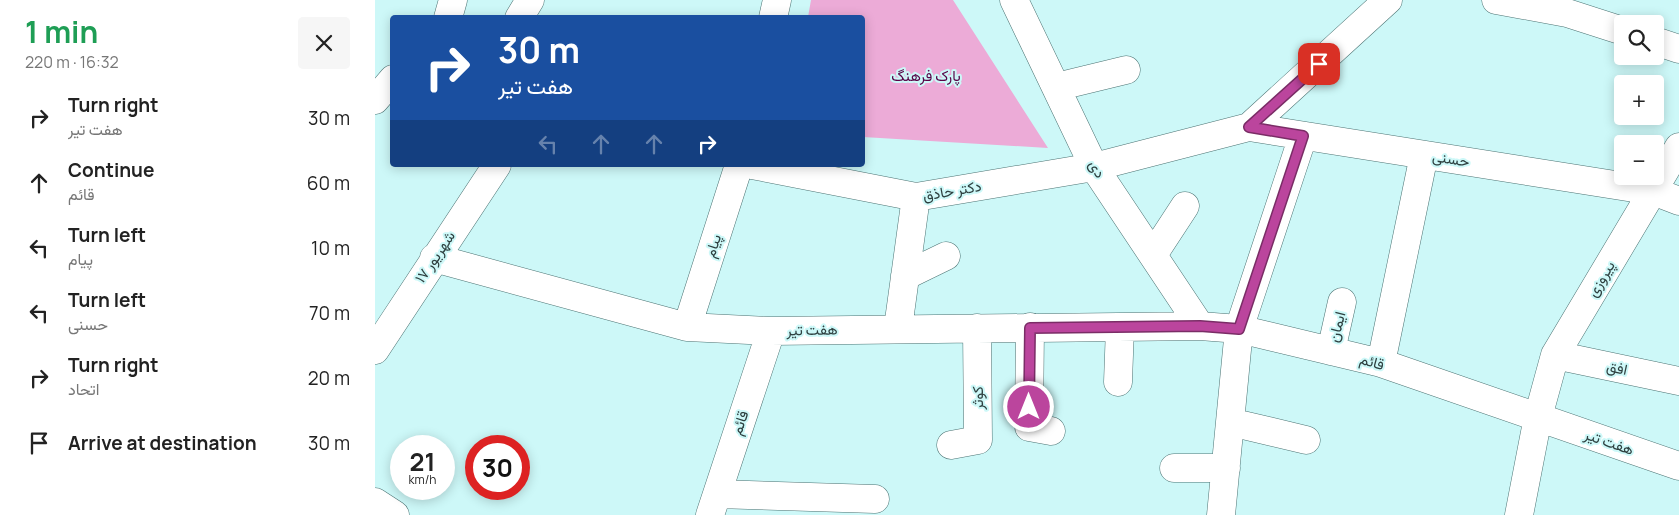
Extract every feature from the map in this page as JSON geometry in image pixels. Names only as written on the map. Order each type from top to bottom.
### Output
[{"type":"street","points":[[449,15],[453,0]]},
{"type":"street","points":[[521,15],[530,0]]},
{"type":"street","points":[[774,15],[777,0]]},
{"type":"street","name":"دی","points":[[1014,0],[1094,167],[1200,326]]},
{"type":"street","points":[[1249,127],[1388,0]]},
{"type":"street","points":[[1496,0],[1567,13],[1614,28]]},
{"type":"street","points":[[1664,44],[1679,49]]},
{"type":"street","points":[[375,68],[390,76]]},
{"type":"street","points":[[1056,87],[1126,70]]},
{"type":"street","points":[[375,100],[390,81]]},
{"type":"street","name":"حسنی","points":[[1249,127],[1653,191],[1679,201]]},
{"type":"street","name":"دکتر حاذق","points":[[761,167],[916,197],[1094,167],[1249,127]]},
{"type":"street","points":[[1221,515],[1239,329],[1303,136]]},
{"type":"street","name":"پیروزی","points":[[1519,515],[1538,418],[1555,355],[1679,147]]},
{"type":"street","points":[[1381,363],[1424,155]]},
{"type":"street","name":"۱۷ شهریور","points":[[375,350],[496,167]]},
{"type":"street","name":"پیام","points":[[687,327],[738,167]]},
{"type":"street","points":[[898,328],[916,197]]},
{"type":"street","points":[[1153,254],[1185,206]]},
{"type":"street","points":[[905,276],[946,256]]},
{"type":"street","name":"هفت تیر","points":[[434,258],[687,327],[771,331],[898,328],[1200,326]]},
{"type":"street","name":"ایمان","points":[[1331,351],[1342,302]]},
{"type":"street","name":"قائم","points":[[1200,326],[1239,329],[1381,363],[1538,418]]},
{"type":"street","points":[[1118,382],[1120,327]]},
{"type":"street","name":"کوثر","points":[[951,445],[978,440],[977,328]]},
{"type":"street","points":[[1030,328],[1029,427],[1051,431]]},
{"type":"street","name":"قائم","points":[[713,504],[771,331]]},
{"type":"street","name":"افق","points":[[1555,355],[1679,381]]},
{"type":"street","name":"هفت تیر","points":[[1538,418],[1679,466]]},
{"type":"street","points":[[1230,422],[1306,440]]},
{"type":"street","points":[[1173,468],[1226,468]]},
{"type":"street","points":[[713,504],[875,499]]},
{"type":"street","points":[[375,502],[395,515]]},
{"type":"green space","name":"پارک فرهنگ","points":[[811,0],[953,0],[1048,148],[865,137],[865,15],[808,15]]},
{"type":"route","points":[[1029,407],[1030,328],[1200,326],[1239,329],[1303,136],[1249,127],[1319,64]]}]
